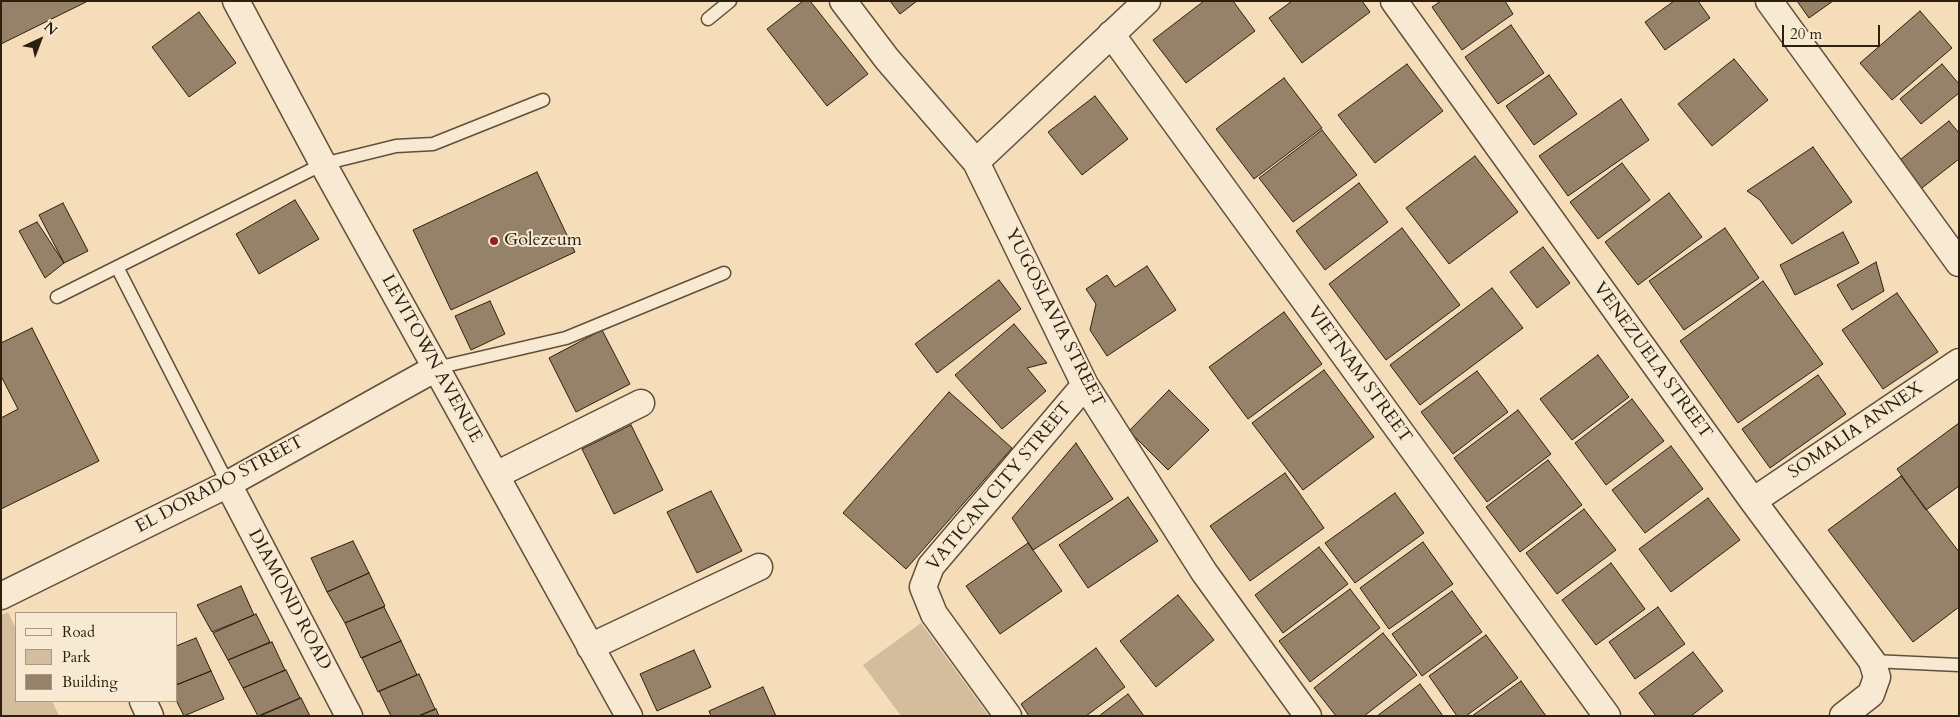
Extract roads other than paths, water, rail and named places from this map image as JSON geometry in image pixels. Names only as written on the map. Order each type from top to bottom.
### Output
[{"type":"street","name":"LEVITOWN AVENUE","points":[[236,1],[323,164],[590,648],[630,716]]},
{"type":"street","name":"YUGOSLAVIA STREET","points":[[843,1],[887,59],[976,162],[1085,385],[1204,572],[1308,716]]},
{"type":"street","points":[[976,162],[1147,1]]},
{"type":"street","name":"VENEZUELA STREET","points":[[1394,1],[1752,501],[1872,661]]},
{"type":"street","points":[[1769,1],[1959,262]]},
{"type":"street","name":"VIETNAM STREET","points":[[1111,34],[1607,716]]},
{"type":"street","name":"SOMALIA ANNEX","points":[[1752,501],[1959,362]]},
{"type":"street","name":"EL DORADO STREET","points":[[1,596],[228,484],[436,368]]},
{"type":"street","name":"VATICAN CITY STREET","points":[[1008,716],[934,614],[923,587],[931,566],[1085,385]]},
{"type":"street","points":[[496,475],[641,404]]},
{"type":"street","name":"DIAMOND ROAD","points":[[228,484],[349,716]]},
{"type":"street","points":[[590,648],[759,567]]},
{"type":"street","points":[[1843,716],[1870,694],[1877,677],[1872,661]]},
{"type":"street","points":[[143,702],[150,716]]},
{"type":"lane","points":[[708,19],[730,1]]},
{"type":"lane","points":[[57,297],[323,164],[396,146],[434,144],[542,100]]},
{"type":"lane","points":[[117,267],[228,484]]},
{"type":"lane","points":[[436,368],[566,338],[724,273]]},
{"type":"lane","points":[[1872,661],[1959,665]]},
{"type":"place","name":"Golezeum","points":[[494,241]]}]
